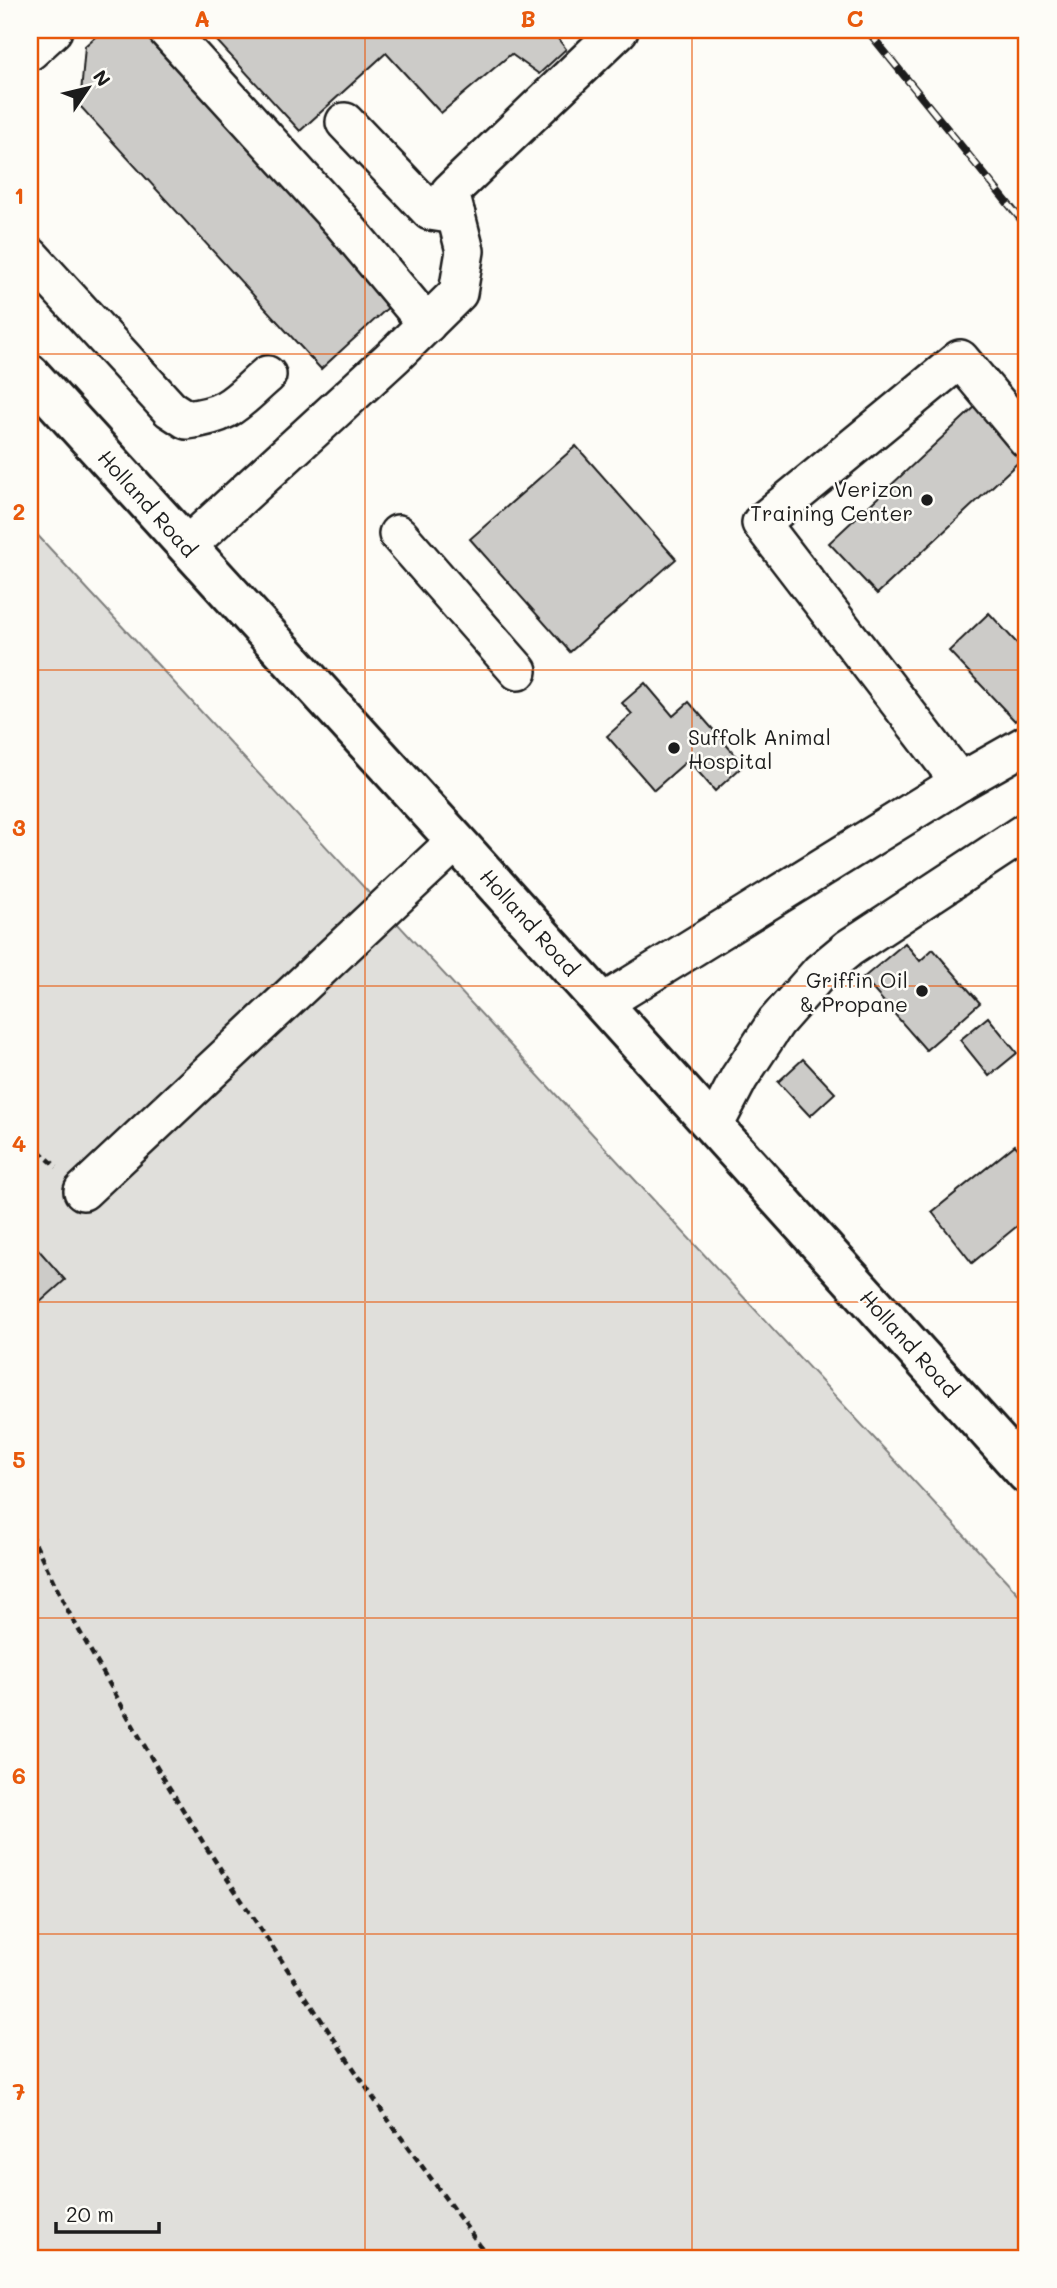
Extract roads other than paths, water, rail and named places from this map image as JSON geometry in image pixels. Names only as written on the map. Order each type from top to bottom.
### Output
[{"type":"main road","name":"Holland Road","points":[[30,374],[603,1003],[1027,1474]]},
{"type":"street","points":[[30,51],[53,30]]},
{"type":"street","points":[[167,30],[340,220],[427,324]]},
{"type":"street","points":[[187,546],[458,293],[465,251],[450,192],[620,30]]},
{"type":"street","points":[[345,122],[430,211],[456,215]]},
{"type":"street","points":[[30,256],[170,409],[187,420],[226,411],[267,375]]},
{"type":"street","points":[[960,782],[761,523],[960,359],[1027,439]]},
{"type":"street","points":[[398,534],[518,671]]},
{"type":"street","points":[[603,1003],[960,782],[1027,744]]},
{"type":"street","points":[[714,1126],[739,1079],[776,1023],[820,972],[849,948],[1027,831]]},
{"type":"street","points":[[83,1191],[456,841]]},
{"type":"railway","points":[[867,30],[1027,227]]},
{"type":"place","name":"Verizon Training Center","points":[[927,500]]},
{"type":"place","name":"Suffolk Animal Hospital","points":[[674,748]]},
{"type":"place","name":"Griffin Oil & Propane","points":[[922,991]]}]
